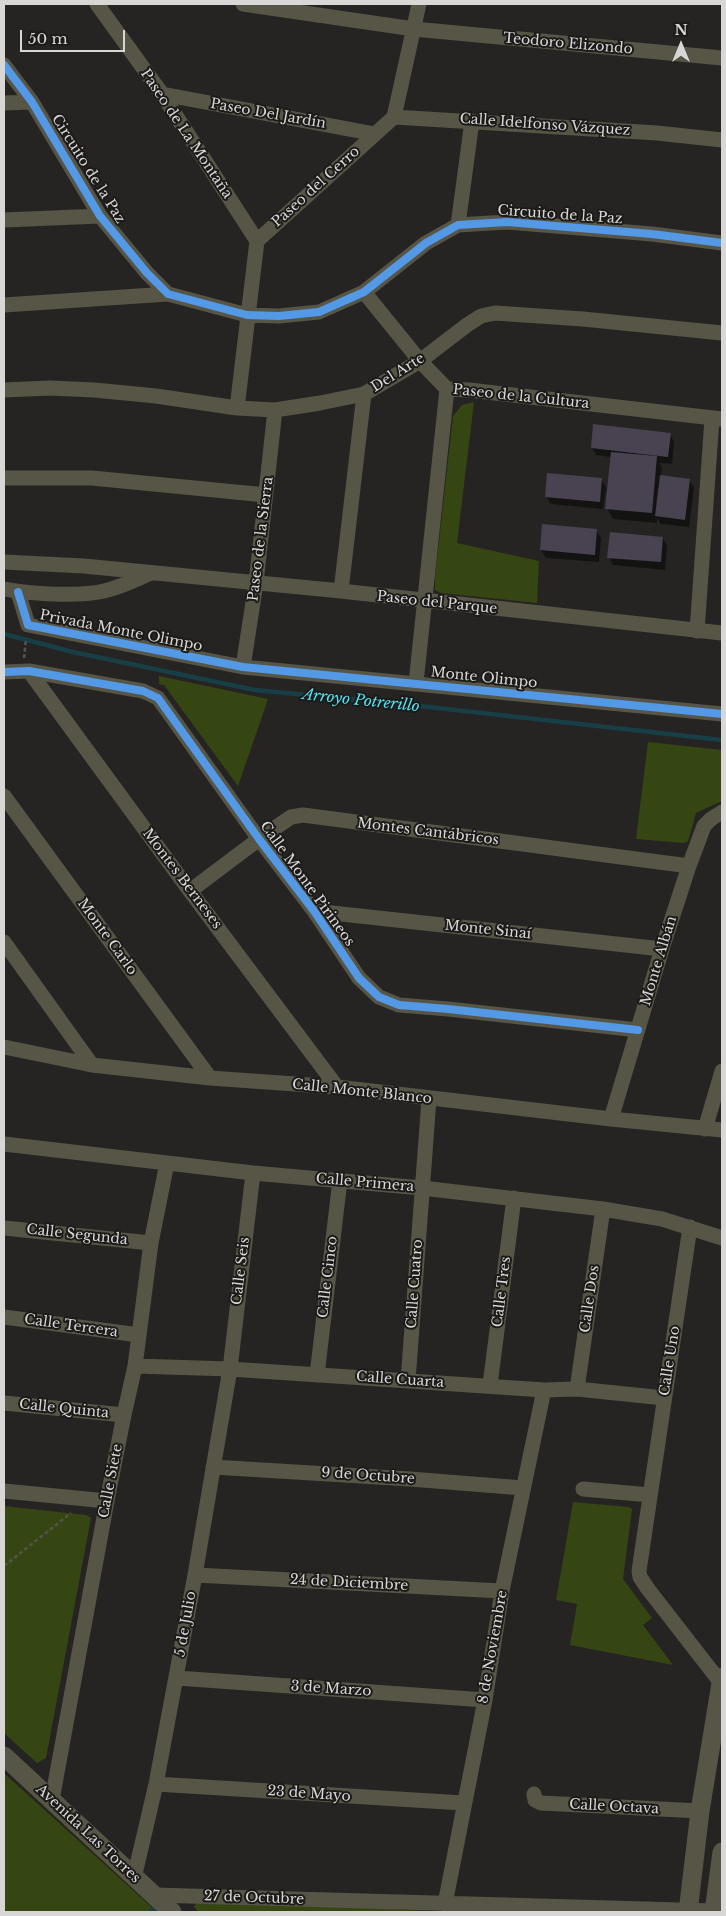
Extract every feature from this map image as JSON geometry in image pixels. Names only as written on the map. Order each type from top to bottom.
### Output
[{"type":"street","name":"Paseo de La Montaña","points":[[97,4],[162,94],[257,241]]},
{"type":"street","name":"Teodoro Elizondo","points":[[242,4],[414,29],[722,58]]},
{"type":"street","points":[[375,134],[394,117],[418,4]]},
{"type":"street","name":"Circuito de la Paz","points":[[4,65],[32,102],[100,216],[147,273],[168,294],[248,315],[279,316],[319,312],[364,292],[426,243],[458,226],[507,222],[652,234],[722,243]]},
{"type":"street","name":"Paseo Del Jardín","points":[[162,94],[375,134]]},
{"type":"street","points":[[4,103],[32,102]]},
{"type":"street","name":"Calle Idelfonso Vázquez","points":[[394,117],[472,120],[657,133],[722,140]]},
{"type":"street","points":[[458,226],[472,120]]},
{"type":"street","name":"Paseo del Cerro","points":[[257,241],[375,134]]},
{"type":"street","points":[[4,220],[100,216]]},
{"type":"street","points":[[237,408],[257,241]]},
{"type":"street","name":"Paseo de la Cultura","points":[[364,292],[420,361],[447,390],[469,390],[717,419]]},
{"type":"street","points":[[4,305],[168,294]]},
{"type":"street","name":"Del Arte","points":[[4,390],[50,388],[94,390],[156,396],[237,408],[275,410],[364,394],[420,361],[481,316],[495,314],[583,319],[722,333]]},
{"type":"street","points":[[416,683],[447,390]]},
{"type":"street","points":[[340,591],[364,394]]},
{"type":"street","name":"Paseo de la Sierra","points":[[243,667],[256,583],[275,410]]},
{"type":"street","points":[[697,631],[717,419]]},
{"type":"street","points":[[4,478],[92,478],[266,495]]},
{"type":"street","name":"Paseo del Parque","points":[[4,562],[38,563],[340,591],[424,602],[722,633]]},
{"type":"street","points":[[11,590],[76,594],[102,592],[123,586],[151,573]]},
{"type":"street","name":"Privada Monte Olimpo","points":[[11,590],[28,625],[243,667]]},
{"type":"street","name":"Calle Monte Pirineos","points":[[4,672],[26,665],[155,694],[368,988],[379,997],[399,1005],[638,1030]]},
{"type":"street","name":"Montes Berneses","points":[[26,665],[190,891],[337,1087]]},
{"type":"street","name":"Monte Olimpo","points":[[243,667],[722,714]]},
{"type":"street","name":"Monte Carlo","points":[[4,796],[210,1078]]},
{"type":"street","name":"Monte Albán","points":[[611,1119],[689,866],[704,826],[722,812]]},
{"type":"street","name":"Montes Cantábricos","points":[[190,891],[259,839],[292,818],[303,815],[689,866]]},
{"type":"street","name":"Monte Sinaí","points":[[314,911],[662,949]]},
{"type":"street","points":[[4,942],[92,1065]]},
{"type":"street","name":"Calle Monte Blanco","points":[[4,1046],[92,1065],[210,1078],[337,1087],[430,1099],[722,1130]]},
{"type":"street","points":[[705,1129],[722,1071]]},
{"type":"street","name":"Calle Cuatro","points":[[408,1381],[430,1099]]},
{"type":"street","name":"Calle Primera","points":[[4,1144],[253,1173],[422,1188],[603,1209],[662,1219],[722,1238]]},
{"type":"street","name":"Calle Siete","points":[[52,1800],[106,1502],[136,1366],[151,1243],[167,1163]]},
{"type":"street","name":"Calle Seis","points":[[230,1369],[253,1173]]},
{"type":"street","name":"Calle Cinco","points":[[317,1375],[340,1180]]},
{"type":"street","name":"Calle Tres","points":[[490,1385],[514,1198]]},
{"type":"street","name":"Calle Dos","points":[[577,1389],[603,1209]]},
{"type":"street","name":"Calle Segunda","points":[[4,1228],[151,1243]]},
{"type":"street","name":"Calle Uno","points":[[690,1228],[639,1564],[640,1577],[670,1619],[722,1680]]},
{"type":"street","name":"Calle Tercera","points":[[4,1317],[139,1335]]},
{"type":"street","name":"Calle Cuarta","points":[[136,1366],[230,1369],[544,1390],[577,1389],[664,1398]]},
{"type":"street","name":"5 de Julio","points":[[134,1878],[156,1784],[177,1678],[230,1369]]},
{"type":"street","name":"8 de Noviembre","points":[[444,1904],[485,1700],[502,1591],[522,1488],[544,1390]]},
{"type":"street","name":"Calle Quinta","points":[[4,1403],[124,1415]]},
{"type":"street","name":"9 de Octubre","points":[[213,1467],[522,1488]]},
{"type":"street","points":[[582,1489],[650,1494]]},
{"type":"street","points":[[4,1491],[106,1502]]},
{"type":"street","name":"24 de Diciembre","points":[[195,1575],[502,1591]]},
{"type":"street","name":"3 de Marzo","points":[[177,1678],[485,1700]]},
{"type":"street","points":[[688,1911],[700,1811],[722,1680]]},
{"type":"street","name":"Avenida Las Torres","points":[[4,1756],[172,1912]]},
{"type":"street","name":"23 de Mayo","points":[[156,1784],[463,1803]]},
{"type":"street","name":"Calle Octava","points":[[534,1794],[535,1800],[541,1803],[700,1811]]},
{"type":"street","points":[[715,1912],[722,1854]]},
{"type":"street","name":"27 de Octubre","points":[[154,1895],[444,1904],[502,1909],[715,1912]]},
{"type":"path","points":[[26,665],[27,632]]},
{"type":"path","points":[[4,1566],[71,1513]]},
{"type":"green space","points":[[474,402],[457,543],[539,561],[537,603],[441,593],[435,590],[453,416],[462,405]]},
{"type":"green space","points":[[159,676],[268,699],[238,786],[164,685],[159,684]]},
{"type":"green space","points":[[648,742],[722,750],[722,801],[696,813],[688,841],[684,843],[636,839]]},
{"type":"green space","points":[[573,1502],[629,1507],[632,1509],[623,1579],[652,1618],[643,1625],[673,1665],[570,1645],[577,1604],[556,1600]]},
{"type":"green space","points":[[4,1506],[86,1515],[91,1518],[46,1758],[37,1763],[4,1733]]},
{"type":"green space","points":[[4,1773],[157,1912],[4,1912]]},
{"type":"green space","points":[[198,1899],[450,1912],[199,1912],[194,1907]]},
{"type":"building","points":[[593,424],[671,433],[668,457],[591,448]]},
{"type":"building","points":[[611,452],[657,456],[652,513],[605,509]]},
{"type":"building","points":[[547,473],[602,478],[600,502],[545,497]]},
{"type":"building","points":[[660,475],[690,479],[685,520],[655,516]]},
{"type":"building","points":[[542,524],[597,529],[595,555],[540,550]]},
{"type":"building","points":[[610,532],[663,537],[661,562],[607,558]]},
{"type":"waterway","name":"Arroyo Potrerillo","points":[[4,634],[73,652],[255,690],[411,705],[722,740]]},
{"type":"waterway","points":[[150,1912],[153,1909]]},
{"type":"cycle path","points":[[4,65],[32,102],[100,216],[147,273],[168,294],[247,315],[279,316],[319,312],[364,292],[426,243],[458,225],[507,222],[652,234],[722,243]]},
{"type":"cycle path","points":[[18,592],[28,625],[243,667],[722,714]]},
{"type":"cycle path","points":[[4,672],[29,671],[143,691],[158,698],[259,839],[314,911],[359,978],[379,997],[399,1005],[638,1030]]}]
